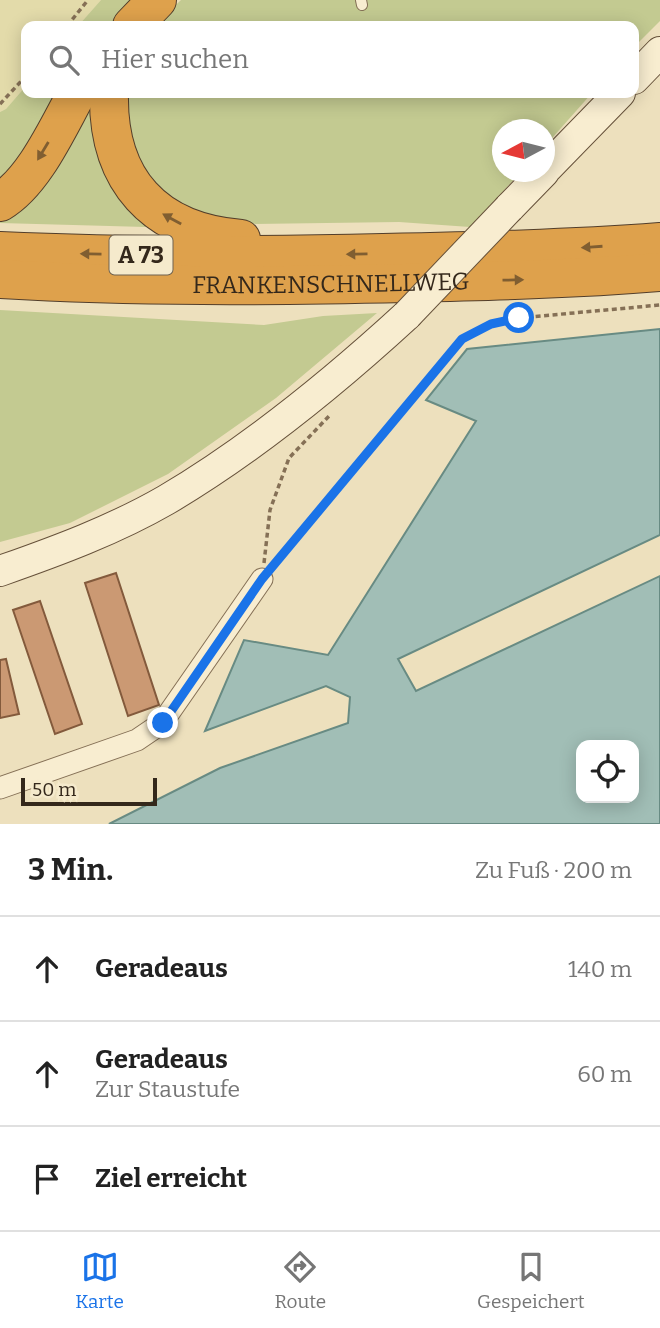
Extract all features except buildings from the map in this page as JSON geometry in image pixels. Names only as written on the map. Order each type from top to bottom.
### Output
[{"type":"highway","points":[[137,21],[157,0]]},
{"type":"highway","points":[[0,202],[11,195],[40,158],[74,98]]},
{"type":"highway","points":[[109,98],[109,120],[118,159],[127,178],[141,197],[156,210],[187,227],[224,238],[250,240],[282,255]]},
{"type":"highway","name":"FRANKENSCHNELLWEG","points":[[0,251],[282,255],[582,248],[660,242]]},
{"type":"highway","name":"FRANKENSCHNELLWEG","points":[[0,279],[323,285],[586,278],[660,272]]},
{"type":"highway","points":[[0,289],[50,282]]},
{"type":"main road","points":[[639,74],[660,52]]},
{"type":"main road","points":[[555,160],[616,98]]},
{"type":"main road","points":[[0,571],[69,547],[165,500],[247,446],[308,401],[407,315],[534,182]]},
{"type":"street","points":[[0,788],[137,740],[163,723],[262,579]]},
{"type":"path","points":[[71,21],[88,0]]},
{"type":"path","points":[[0,104],[21,81]]},
{"type":"path","points":[[262,579],[462,339],[491,324],[519,318],[660,305]]},
{"type":"path","points":[[262,579],[270,510],[289,457],[333,412]]},
{"type":"shaded area","points":[[0,0],[101,0],[82,21],[21,21],[21,92],[0,112]]},
{"type":"green space","points":[[101,0],[137,0],[115,21],[82,21]]},
{"type":"green space","points":[[181,0],[660,0],[660,21],[639,42],[639,21],[159,21]]},
{"type":"green space","points":[[21,92],[21,98],[58,98],[20,165],[0,181],[0,112]]},
{"type":"green space","points":[[80,98],[86,98],[127,197],[146,227],[0,223],[0,213]]},
{"type":"green space","points":[[122,98],[588,98],[555,135],[555,119],[492,119],[492,182],[512,182],[470,227],[399,222],[245,224],[173,210],[131,158]]},
{"type":"green space","points":[[0,310],[264,325],[323,316],[377,313],[276,398],[168,474],[70,523],[0,542]]},
{"type":"water","points":[[660,329],[660,535],[398,659],[416,691],[660,576],[660,824],[109,824],[220,768],[348,723],[350,697],[326,686],[205,731],[244,640],[328,655],[476,421],[426,400],[467,349]]},
{"type":"route","points":[[163,723],[262,579],[462,339],[491,324],[519,318]]}]
